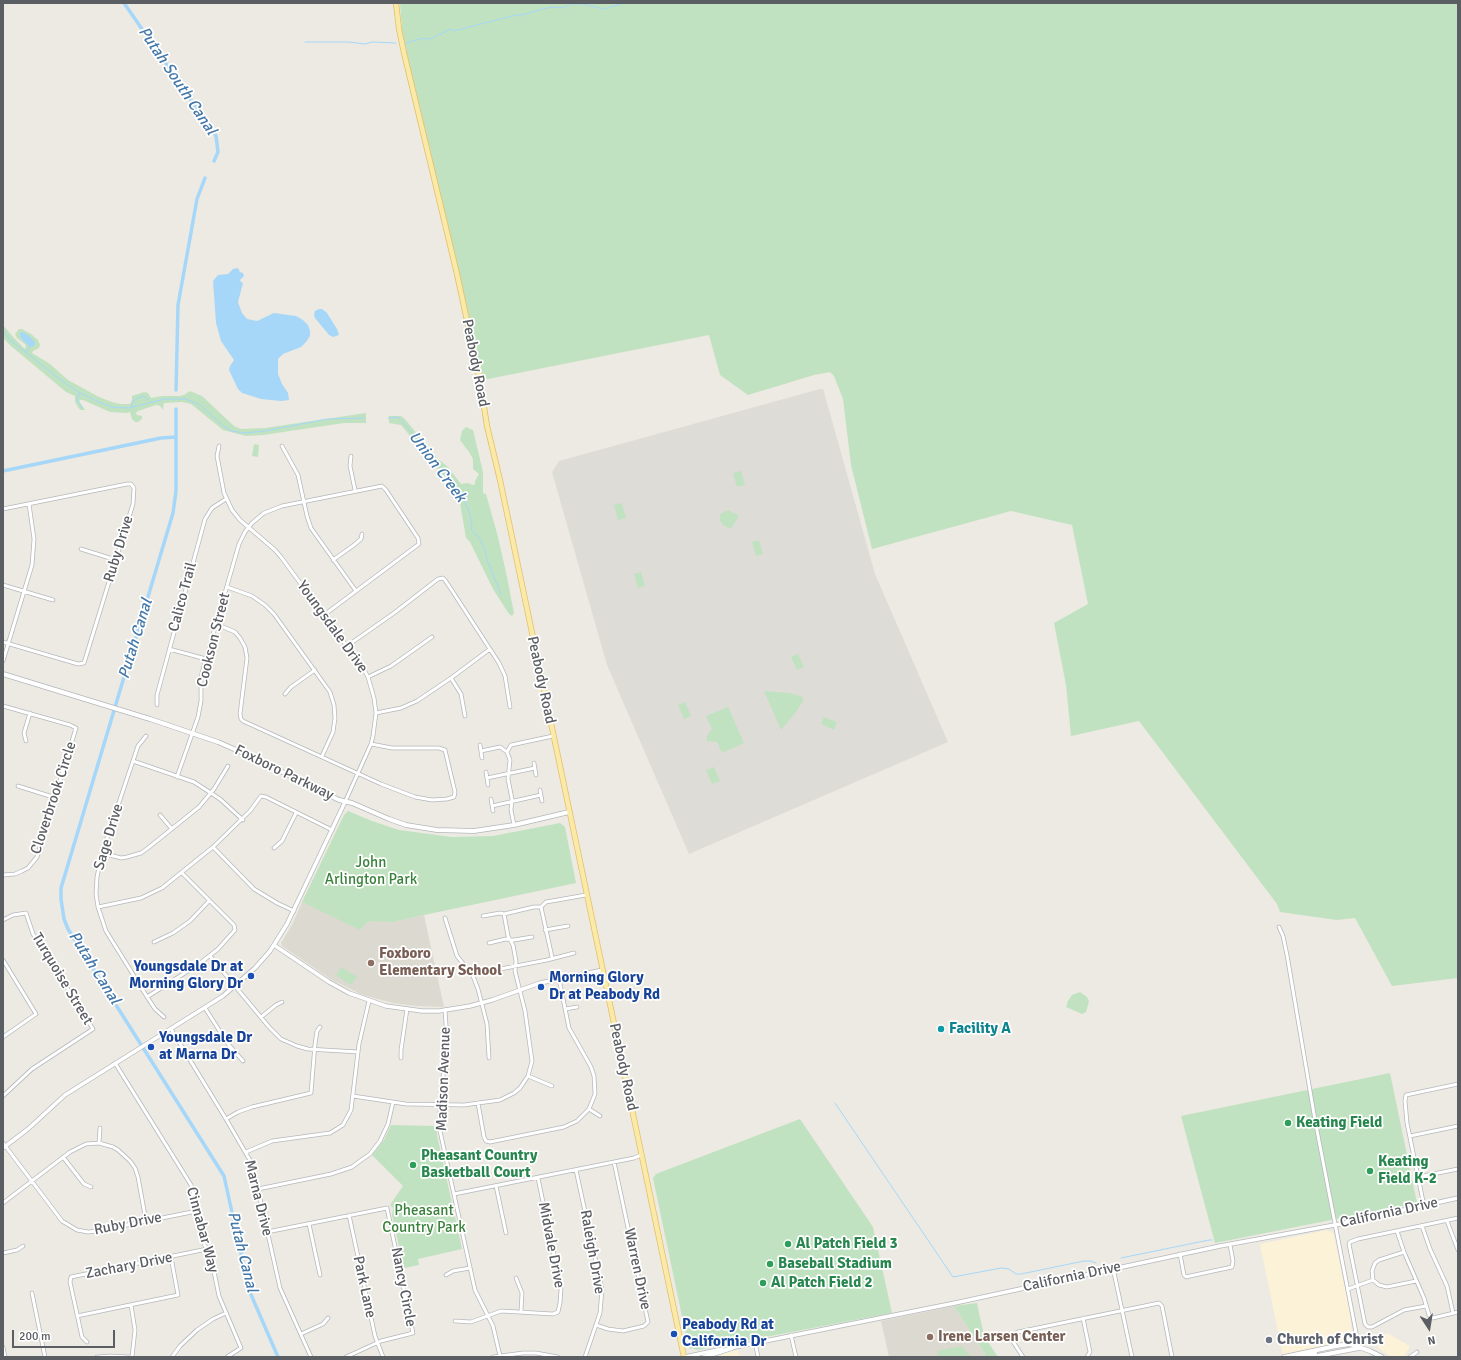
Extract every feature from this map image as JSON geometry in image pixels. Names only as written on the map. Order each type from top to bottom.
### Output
[{"type":"main road","name":"Peabody Road","points":[[396,3],[400,39],[480,381],[487,426],[500,480],[586,895],[685,1357]]},
{"type":"main road","name":"Foxboro Parkway","points":[[3,674],[120,709],[193,733],[250,756],[345,802],[352,803],[389,819],[421,828],[474,831],[569,812]]},
{"type":"main road","points":[[1284,1357],[1322,1348],[1350,1344],[1382,1357]]},
{"type":"main road","points":[[704,1357],[732,1348]]},
{"type":"main road","points":[[1298,1357],[1316,1352],[1322,1348]]},
{"type":"main road","points":[[1312,1357],[1359,1348]]},
{"type":"street","points":[[219,446],[217,456],[226,500]]},
{"type":"street","points":[[282,446],[298,475],[311,528],[356,591],[324,615]]},
{"type":"street","points":[[351,456],[350,466],[356,490]]},
{"type":"street","name":"Ruby Drive","points":[[3,509],[127,484],[131,484],[134,490],[133,504],[84,662],[78,664],[8,643]]},
{"type":"street","name":"Cookson Street","points":[[178,777],[200,709],[201,681],[206,659],[239,544],[249,527],[268,511],[282,506],[356,490],[378,486],[385,487],[419,541],[416,546],[356,591]]},
{"type":"street","name":"Youngsdale Drive","points":[[4,1146],[28,1129],[65,1095],[205,1008],[236,986],[255,968],[274,945],[294,911],[371,744],[376,713],[374,698],[368,677],[363,668],[276,550],[240,520],[226,500]]},
{"type":"street","name":"Calico Trail","points":[[157,705],[157,694],[205,519],[212,508],[226,500]]},
{"type":"street","points":[[3,661],[32,565],[34,530],[29,504]]},
{"type":"street","points":[[333,560],[361,539],[362,534]]},
{"type":"street","points":[[81,549],[116,560]]},
{"type":"street","points":[[347,646],[441,578],[447,582],[499,663],[505,676],[510,708]]},
{"type":"street","points":[[3,585],[53,600]]},
{"type":"street","points":[[227,587],[252,596],[265,605],[274,614],[330,692],[333,698],[335,711],[332,732],[322,756]]},
{"type":"street","points":[[216,624],[235,632],[245,647],[247,658],[240,714],[241,719],[399,791],[424,799],[442,800],[450,799],[454,796],[455,792],[445,750],[439,748],[392,748],[371,744]]},
{"type":"street","points":[[368,677],[391,666],[432,637]]},
{"type":"street","points":[[3,642],[8,643]]},
{"type":"street","points":[[169,649],[206,659]]},
{"type":"street","points":[[376,713],[401,708],[417,701],[490,649]]},
{"type":"street","points":[[285,694],[291,687],[315,670]]},
{"type":"street","points":[[451,678],[461,694],[465,716]]},
{"type":"street","name":"Cloverbrook Circle","points":[[3,706],[76,728],[37,857],[28,868],[15,874],[3,875]]},
{"type":"street","points":[[26,741],[24,733],[30,713]]},
{"type":"street","name":"Sage Drive","points":[[146,736],[138,746],[102,853],[96,884],[98,907],[106,931],[147,996],[164,1017]]},
{"type":"street","points":[[507,752],[511,745],[553,736]]},
{"type":"street","points":[[480,745],[482,758]]},
{"type":"street","points":[[481,751],[500,747],[507,752],[510,760],[508,779],[514,824]]},
{"type":"street","points":[[133,761],[194,782],[220,799],[243,820]]},
{"type":"street","points":[[534,763],[536,775]]},
{"type":"street","points":[[102,853],[122,858],[136,855],[148,848],[199,807],[211,793],[228,766]]},
{"type":"street","points":[[487,778],[535,768]]},
{"type":"street","points":[[486,772],[488,784]]},
{"type":"street","points":[[18,786],[56,798]]},
{"type":"street","points":[[540,790],[542,801]]},
{"type":"street","points":[[98,907],[128,901],[153,893],[162,888],[213,847],[243,820],[262,796],[332,830]]},
{"type":"street","points":[[492,806],[541,796]]},
{"type":"street","points":[[491,799],[493,811]]},
{"type":"street","points":[[274,848],[282,841],[296,813]]},
{"type":"street","points":[[160,815],[172,829]]},
{"type":"street","points":[[213,847],[254,889],[294,911]]},
{"type":"street","points":[[147,996],[210,956],[235,930],[236,927],[182,873]]},
{"type":"street","points":[[483,916],[500,913],[504,914],[534,907],[541,907],[546,902],[586,895]]},
{"type":"street","points":[[154,942],[173,933],[190,921],[209,901]]},
{"type":"street","points":[[541,907],[552,957]]},
{"type":"street","name":"Turquoise Street","points":[[3,920],[14,915],[26,913],[36,939],[93,1029],[32,1069],[3,1096]]},
{"type":"street","points":[[353,1096],[415,1105],[478,1104],[500,1100],[514,1093],[520,1088],[528,1076],[532,1061],[531,1050],[525,1011],[515,971],[516,966],[513,945],[508,936],[504,914]]},
{"type":"street","points":[[445,918],[449,925],[457,956],[476,982],[483,1003],[487,1024],[489,1058]]},
{"type":"street","points":[[546,930],[568,926]]},
{"type":"street","points":[[1279,927],[1283,936],[1287,955],[1315,1120],[1359,1348]]},
{"type":"street","points":[[489,943],[506,939],[514,940],[532,937]]},
{"type":"street","points":[[274,945],[329,982],[349,993],[386,1006],[422,1011],[445,1010],[483,1003],[540,983],[603,970]]},
{"type":"street","points":[[495,970],[574,953]]},
{"type":"street","points":[[210,956],[281,1039],[288,1043],[314,1050],[358,1052]]},
{"type":"street","points":[[3,960],[36,1014],[3,1037]]},
{"type":"street","points":[[478,1104],[484,1137],[486,1141],[490,1142],[564,1127],[577,1121],[589,1109],[595,1094],[594,1076],[591,1067],[571,1035],[559,979]]},
{"type":"street","points":[[246,1152],[272,1141],[325,1135],[343,1125],[351,1110],[358,1052],[369,1001]]},
{"type":"street","points":[[261,1017],[282,1002]]},
{"type":"street","points":[[565,1009],[577,1007]]},
{"type":"street","points":[[205,1008],[228,1044],[243,1061]]},
{"type":"street","points":[[401,1058],[407,1009]]},
{"type":"street","name":"Madison Avenue","points":[[445,1010],[447,1039],[440,1105],[440,1131],[475,1290],[495,1333],[500,1356]]},
{"type":"street","points":[[226,1119],[238,1112],[262,1104],[311,1092],[314,1050],[317,1031],[320,1027]]},
{"type":"street","name":"Marna Drive","points":[[171,1029],[246,1152],[253,1168],[280,1288],[311,1357]]},
{"type":"street","name":"Cinnabar Way","points":[[116,1063],[186,1176],[192,1190],[203,1242],[213,1265],[219,1296],[241,1348],[227,1357]]},
{"type":"street","points":[[528,1076],[552,1086]]},
{"type":"street","points":[[1424,1206],[1410,1136],[1405,1101],[1406,1095],[1458,1084]]},
{"type":"street","points":[[258,1188],[331,1174],[347,1169],[360,1161],[370,1154],[380,1141],[388,1124],[393,1102]]},
{"type":"street","points":[[589,1109],[600,1116]]},
{"type":"street","points":[[1410,1136],[1458,1126]]},
{"type":"street","points":[[99,1143],[100,1128]]},
{"type":"street","points":[[3,1203],[63,1157],[79,1147],[99,1143],[118,1150],[135,1168],[146,1221]]},
{"type":"street","name":"Ruby Drive","points":[[4,1146],[62,1221],[77,1230],[92,1231],[197,1210]]},
{"type":"street","points":[[454,1194],[634,1158],[641,1155]]},
{"type":"street","points":[[63,1157],[84,1184],[91,1187]]},
{"type":"street","name":"Warren Drive","points":[[596,1325],[615,1331],[623,1331],[644,1326],[648,1322],[614,1162]]},
{"type":"street","points":[[1418,1177],[1458,1169]]},
{"type":"street","name":"Raleigh Drive","points":[[576,1170],[602,1290],[601,1306],[585,1357]]},
{"type":"street","name":"Midvale Drive","points":[[455,1321],[471,1322],[501,1311],[553,1314],[558,1312],[561,1289],[538,1178]]},
{"type":"street","points":[[496,1186],[506,1233]]},
{"type":"street","name":"California Drive","points":[[685,1357],[1458,1198]]},
{"type":"street","name":"Nancy Circle","points":[[267,1232],[387,1208],[413,1333],[377,1343]]},
{"type":"street","name":"Park Lane","points":[[349,1215],[377,1343],[383,1357]]},
{"type":"street","points":[[1426,1306],[1404,1310],[1368,1327],[1365,1324],[1349,1248],[1350,1242],[1458,1218]]},
{"type":"street","points":[[1447,1221],[1458,1250]]},
{"type":"street","points":[[309,1224],[320,1275]]},
{"type":"street","points":[[1422,1226],[1430,1249],[1447,1286],[1453,1313]]},
{"type":"street","points":[[1397,1231],[1429,1315],[1431,1317],[1458,1312]]},
{"type":"street","points":[[1180,1254],[1184,1275],[1190,1276],[1232,1267],[1233,1261],[1230,1245]]},
{"type":"street","points":[[3,1253],[17,1250],[23,1246]]},
{"type":"street","name":"Zachary Drive","points":[[87,1342],[82,1337],[70,1282],[71,1278],[207,1249]]},
{"type":"street","points":[[1404,1252],[1382,1257],[1375,1263],[1372,1271],[1373,1280],[1378,1285],[1387,1287],[1416,1281]]},
{"type":"street","points":[[77,1316],[178,1295],[171,1257]]},
{"type":"street","points":[[446,1275],[452,1271],[470,1268]]},
{"type":"street","points":[[1113,1268],[1132,1357]]},
{"type":"street","points":[[516,1278],[522,1293],[521,1311]]},
{"type":"street","points":[[1348,1289],[1373,1280]]},
{"type":"street","points":[[32,1292],[45,1357]]},
{"type":"street","points":[[1023,1357],[1013,1341],[1013,1335],[1022,1331],[1158,1303],[1161,1304],[1172,1357]]},
{"type":"street","points":[[97,1357],[131,1357],[135,1330],[132,1305]]},
{"type":"street","points":[[172,1357],[180,1346],[197,1330],[226,1313]]},
{"type":"street","points":[[301,1334],[323,1324],[328,1318]]},
{"type":"street","points":[[1083,1318],[1090,1352],[1087,1357]]},
{"type":"street","points":[[791,1336],[796,1357]]},
{"type":"street","points":[[755,1342],[758,1357]]},
{"type":"street","points":[[346,1357],[377,1343]]},
{"type":"street","points":[[3,1347],[5,1357]]},
{"type":"street","points":[[1410,1357],[1417,1352]]},
{"type":"street","points":[[493,1357],[523,1353],[536,1353],[558,1357]]},
{"type":"shaded area","points":[[823,389],[824,392],[875,574],[948,742],[689,854],[607,665],[552,472],[559,461]]},
{"type":"shaded area","name":"Foxboro Elementary School","points":[[302,902],[365,924],[375,920],[393,922],[424,915],[444,1007],[393,1003],[363,995],[332,980],[282,946],[281,943],[292,925]]},
{"type":"shaded area","points":[[1327,1230],[1332,1232],[1334,1235],[1349,1308],[1353,1339],[1350,1342],[1338,1343],[1283,1356],[1260,1244]]},
{"type":"shaded area","name":"Irene Larsen Center","points":[[954,1306],[985,1354],[984,1357],[889,1357],[881,1321]]},
{"type":"shaded area","points":[[1387,1333],[1410,1346],[1404,1357],[1391,1357],[1377,1347]]},
{"type":"shaded area","points":[[738,1350],[740,1357],[715,1357],[729,1352]]},
{"type":"green space","points":[[400,3],[1458,3],[1458,978],[1392,986],[1355,918],[1337,920],[1280,912],[1277,904],[1139,721],[1071,736],[1066,685],[1054,623],[1088,604],[1072,525],[1011,511],[872,549],[851,465],[843,399],[834,376],[830,372],[814,375],[748,395],[720,375],[709,335],[483,380],[457,263],[408,58],[402,30]]},
{"type":"green space","points":[[3,325],[25,349],[26,345],[17,338],[15,334],[19,329],[22,329],[31,334],[38,340],[40,345],[39,348],[32,353],[50,364],[68,380],[99,397],[112,402],[130,404],[132,401],[132,396],[144,392],[148,393],[151,398],[162,396],[180,396],[190,391],[202,396],[234,426],[241,429],[265,428],[366,413],[366,423],[344,423],[263,435],[246,436],[223,430],[191,404],[182,402],[164,403],[163,410],[160,406],[156,405],[138,411],[136,413],[137,415],[142,416],[142,419],[138,422],[135,422],[132,419],[130,412],[110,412],[83,400],[79,401],[85,410],[80,410],[75,402],[75,396],[66,392],[4,339]]},
{"type":"green space","points":[[389,416],[401,416],[404,418],[437,458],[448,467],[461,484],[475,484],[479,474],[473,469],[473,459],[460,440],[462,431],[466,427],[473,430],[483,472],[483,493],[486,494],[498,537],[514,613],[512,616],[509,614],[493,589],[470,542],[466,538],[460,503],[450,486],[443,475],[401,425],[389,423]]},
{"type":"green space","points":[[254,444],[259,445],[258,457],[252,456]]},
{"type":"green space","points":[[741,471],[745,485],[737,487],[733,473]]},
{"type":"green space","points":[[622,503],[626,518],[618,520],[614,505]]},
{"type":"green space","points":[[727,510],[738,515],[731,529],[723,525],[720,520],[720,514]]},
{"type":"green space","points":[[759,540],[763,554],[756,556],[752,542]]},
{"type":"green space","points":[[641,572],[645,586],[638,588],[634,574]]},
{"type":"green space","points":[[798,654],[804,667],[797,670],[791,657]]},
{"type":"green space","points":[[764,691],[790,693],[803,697],[803,701],[796,712],[781,730]]},
{"type":"green space","points":[[685,702],[691,716],[684,719],[678,705]]},
{"type":"green space","points":[[728,707],[744,743],[722,753],[717,742],[707,741],[707,736],[712,729],[706,716]]},
{"type":"green space","points":[[824,717],[837,722],[834,730],[821,724]]},
{"type":"green space","points":[[714,767],[720,781],[712,784],[706,770]]},
{"type":"green space","name":"John Arlington Park","points":[[348,811],[399,830],[452,837],[493,836],[560,823],[565,827],[576,883],[393,922],[372,921],[365,924],[360,930],[302,902],[344,815]]},
{"type":"green space","points":[[341,967],[357,977],[351,985],[336,975]]},
{"type":"green space","points":[[1080,992],[1087,997],[1089,1001],[1086,1012],[1082,1014],[1066,1007],[1072,995]]},
{"type":"green space","points":[[1390,1073],[1417,1203],[1215,1243],[1181,1116]]},
{"type":"green space","points":[[800,1119],[873,1227],[892,1313],[697,1350],[692,1348],[690,1349],[653,1178],[656,1174]]},
{"type":"green space","name":"Pheasant Country Park","points":[[391,1125],[437,1126],[437,1135],[462,1249],[418,1259],[419,1265],[404,1268],[392,1215],[393,1208],[390,1205],[403,1186],[372,1155],[384,1140]]},
{"type":"green space","points":[[977,1303],[984,1336],[998,1357],[984,1357],[985,1354],[954,1306]]},
{"type":"green space","points":[[962,1346],[971,1357],[938,1357],[937,1351]]},
{"type":"water","points":[[238,268],[244,276],[240,280],[243,283],[238,302],[242,313],[247,319],[257,321],[274,313],[296,316],[308,325],[310,336],[306,342],[301,347],[283,354],[278,359],[278,374],[288,393],[289,400],[281,401],[261,399],[242,393],[238,389],[229,370],[234,360],[221,341],[216,323],[213,281],[218,275],[228,274],[233,269]]},
{"type":"water","points":[[322,309],[327,313],[339,335],[333,337],[329,335],[315,318],[315,311]]},
{"type":"water","points":[[23,332],[34,341],[34,346],[30,347],[21,338],[20,333]]},
{"type":"waterway","name":"Putah South Canal","points":[[124,3],[216,136],[218,152],[214,161]]},
{"type":"waterway","points":[[406,43],[424,38],[430,39],[451,29],[454,31],[546,8],[562,8],[572,4],[583,4],[603,9],[625,3]]},
{"type":"waterway","points":[[305,42],[348,42],[365,44],[372,42],[396,43]]},
{"type":"waterway","points":[[176,390],[178,305],[197,199],[205,178]]},
{"type":"waterway","points":[[3,331],[10,340],[62,381],[80,393],[112,407],[129,408],[165,399],[186,399],[200,405],[225,427],[232,431],[245,433],[265,431],[327,419],[364,418]]},
{"type":"waterway","points":[[26,353],[30,347]]},
{"type":"waterway","points":[[80,393],[77,399],[82,408]]},
{"type":"waterway","points":[[131,407],[133,401],[143,396],[150,401]]},
{"type":"waterway","name":"Putah Canal","points":[[176,409],[176,491],[173,513],[61,888],[61,899],[64,919],[68,929],[224,1176],[249,1290],[278,1357]]},
{"type":"waterway","name":"Union Creek","points":[[388,418],[398,417],[402,421],[460,493],[469,511],[472,523],[471,529],[480,539],[501,594]]},
{"type":"waterway","points":[[3,471],[161,438],[176,437]]},
{"type":"waterway","points":[[835,1103],[953,1277],[1001,1268],[1009,1269],[1016,1274],[1021,1274],[1084,1261],[1096,1263]]},
{"type":"waterway","points":[[1121,1258],[1212,1240]]},
{"type":"waterway","name":"Putah Canal","points":[[245,1285],[253,1284]]},
{"type":"place","name":"Foxboro Elementary School","points":[[371,963]]},
{"type":"place","name":"Youngsdale Dr at Morning Glory Dr","points":[[251,976]]},
{"type":"place","name":"Morning Glory Dr at Peabody Rd","points":[[541,987]]},
{"type":"place","name":"Facility A","points":[[941,1029]]},
{"type":"place","name":"Youngsdale Dr at Marna Dr","points":[[151,1047]]},
{"type":"place","name":"Keating Field","points":[[1288,1123]]},
{"type":"place","name":"Pheasant Country Basketball Court","points":[[413,1165]]},
{"type":"place","name":"Keating Field K-2","points":[[1370,1171]]},
{"type":"place","name":"Al Patch Field 3","points":[[788,1244]]},
{"type":"place","name":"Baseball Stadium","points":[[770,1264]]},
{"type":"place","name":"Al Patch Field 2","points":[[763,1283]]},
{"type":"place","name":"Peabody Rd at California Dr","points":[[674,1334]]},
{"type":"place","name":"Irene Larsen Center","points":[[930,1337]]},
{"type":"place","name":"Church of Christ","points":[[1269,1340]]}]
